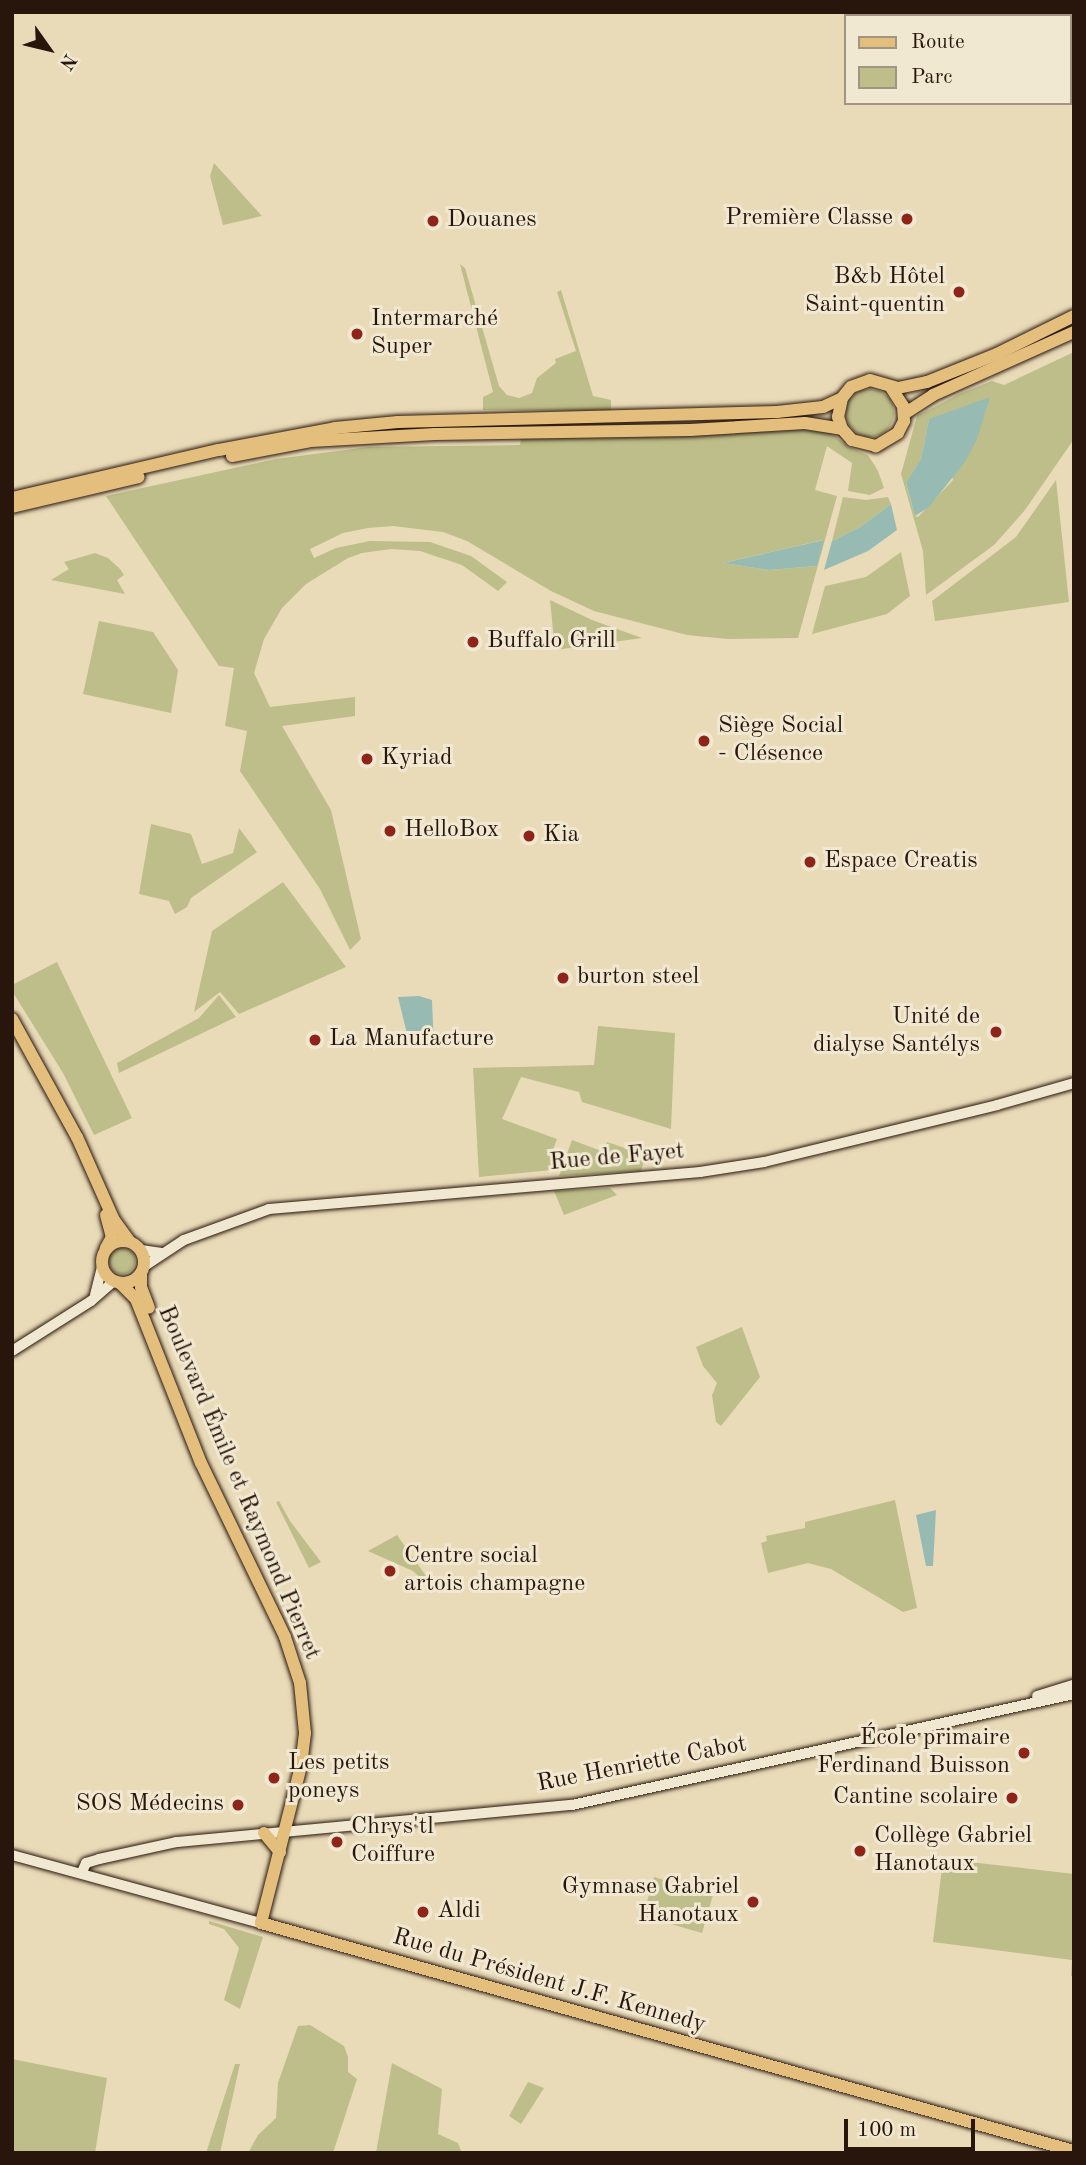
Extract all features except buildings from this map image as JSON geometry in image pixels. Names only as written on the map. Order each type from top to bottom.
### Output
[{"type":"main road","points":[[12,502],[50,489],[230,448],[335,428],[410,422],[776,412],[823,407],[842,398],[860,383],[880,382],[898,388],[927,382],[1041,334],[1074,315]]},
{"type":"main road","points":[[904,414],[925,399],[1074,332]]},
{"type":"main road","points":[[842,398],[838,416],[842,429],[859,444],[876,446],[898,433],[904,414],[901,398],[890,386]]},
{"type":"main road","points":[[12,502],[324,440],[435,434],[690,430],[805,423],[842,429]]},
{"type":"main road","points":[[12,1019],[77,1137],[114,1220],[129,1241],[141,1250],[162,1253]]},
{"type":"main road","points":[[12,1035],[71,1141],[105,1214],[112,1237],[106,1248],[95,1295],[91,1301],[12,1351]]},
{"type":"main road","name":"Rue de Fayet","points":[[142,1270],[162,1253],[207,1230],[269,1209],[701,1172],[764,1162],[998,1105],[1074,1083]]},
{"type":"main road","points":[[106,1248],[117,1241],[129,1241]]},
{"type":"main road","points":[[95,1295],[117,1282],[132,1281],[142,1270],[141,1250]]},
{"type":"main road","points":[[102,1266],[117,1282]]},
{"type":"main road","name":"Boulevard Émile et Raymond Pierret","points":[[142,1270],[143,1295],[207,1461],[296,1646],[303,1671],[310,1709],[309,1766],[300,1805],[285,1831]]},
{"type":"main road","name":"Boulevard Émile et Raymond Pierret","points":[[117,1282],[136,1299],[201,1463],[292,1654],[300,1683],[304,1732],[301,1766],[261,1923]]},
{"type":"main road","name":"Rue Henriette Cabot","points":[[84,1868],[177,1842],[223,1836],[572,1805],[994,1709],[1074,1685]]},
{"type":"main road","name":"Rue Henriette Cabot","points":[[994,1709],[1013,1708],[1074,1694]]},
{"type":"main road","points":[[264,1833],[280,1852]]},
{"type":"main road","name":"Rue du Président J.F. Kennedy","points":[[12,1855],[84,1868],[261,1923],[1074,2151]]},
{"type":"green space","points":[[214,163],[262,216],[223,225],[210,176]]},
{"type":"green space","points":[[460,264],[465,268],[499,386],[507,395],[519,398],[532,393],[537,378],[556,363],[555,359],[576,351],[557,292],[561,290],[593,396],[611,400],[611,411],[483,410],[483,397],[493,392]]},
{"type":"green space","points":[[1074,352],[1074,439],[1025,510],[994,545],[926,595],[923,551],[901,474],[917,416],[959,394],[992,381],[1004,385]],"holes":[[[929,419],[953,480],[918,517],[915,516],[906,484],[921,459]]]},
{"type":"green space","points":[[870,389],[887,396],[894,413],[887,430],[870,437],[853,430],[846,413],[853,396]]},
{"type":"green space","points":[[798,429],[830,432],[849,447],[868,455],[884,488],[870,495],[848,491],[852,463],[827,446],[815,490],[837,496],[798,638],[728,639],[687,635],[594,611],[551,591],[467,541],[443,532],[393,526],[368,528],[343,533],[310,549],[314,558],[336,548],[370,541],[430,542],[471,556],[507,582],[498,591],[462,565],[420,551],[391,549],[362,553],[348,558],[306,584],[282,608],[264,639],[254,673],[270,707],[355,697],[355,716],[282,726],[331,810],[361,939],[350,950],[320,889],[240,771],[247,731],[225,726],[234,668],[219,666],[106,496],[276,459],[368,447],[520,445],[521,438]],"holes":[[[823,540],[817,566],[769,570],[723,563]]]},
{"type":"green space","points":[[1056,480],[1069,602],[935,621],[932,601],[1016,537]]},
{"type":"green space","points":[[843,497],[866,500],[888,497],[891,504],[860,527],[832,541]]},
{"type":"green space","points":[[901,552],[910,596],[887,614],[812,634],[825,586],[866,577]]},
{"type":"green space","points":[[95,553],[108,558],[120,569],[124,575],[117,580],[125,594],[51,580],[69,569],[64,562]]},
{"type":"green space","points":[[550,600],[592,620],[642,638],[555,650]]},
{"type":"green space","points":[[99,621],[153,632],[178,670],[171,713],[83,694]]},
{"type":"green space","points":[[151,824],[191,834],[202,864],[233,853],[239,828],[257,852],[191,898],[187,907],[175,914],[169,901],[139,894]]},
{"type":"green space","points":[[283,882],[346,967],[239,1014],[220,992],[194,1012],[212,931]]},
{"type":"green space","points":[[57,962],[132,1118],[94,1135],[63,1073],[12,991],[12,985]]},
{"type":"green space","points":[[219,995],[236,1017],[119,1073],[117,1063],[199,1018]]},
{"type":"green space","points":[[598,1026],[675,1033],[671,1129],[582,1102],[579,1092],[521,1077],[502,1119],[557,1139],[551,1155],[553,1170],[479,1177],[473,1068],[594,1065]]},
{"type":"green space","points":[[572,1140],[604,1152],[607,1142],[646,1155],[641,1171],[559,1176]]},
{"type":"green space","points":[[610,1188],[617,1195],[564,1215],[554,1191]]},
{"type":"green space","points":[[122,1248],[131,1252],[135,1261],[131,1270],[122,1274],[113,1270],[109,1261],[113,1252]]},
{"type":"green space","points":[[742,1327],[760,1377],[721,1426],[716,1422],[712,1395],[717,1383],[703,1366],[696,1347]]},
{"type":"green space","points":[[895,1500],[917,1608],[903,1612],[831,1569],[808,1563],[768,1573],[761,1543],[767,1541],[766,1536],[805,1528],[805,1522]]},
{"type":"green space","points":[[279,1501],[290,1521],[321,1562],[309,1568],[276,1502]]},
{"type":"green space","points":[[397,1535],[426,1576],[422,1579],[413,1571],[368,1551]]},
{"type":"green space","points":[[943,1859],[1074,1874],[1074,1976],[1071,1976],[1072,1960],[933,1942]]},
{"type":"green space","points":[[654,1877],[713,1895],[702,1933],[643,1916]]},
{"type":"green space","points":[[209,1921],[263,1937],[240,2009],[224,2000],[239,1948],[224,1929],[209,1924]]},
{"type":"green space","points":[[310,2025],[344,2046],[348,2057],[348,2072],[357,2079],[333,2153],[248,2153],[258,2135],[276,2118],[278,2083],[298,2026]]},
{"type":"green space","points":[[12,2059],[107,2078],[95,2153],[12,2153]]},
{"type":"green space","points":[[392,2063],[442,2089],[438,2134],[458,2143],[462,2153],[376,2153]]},
{"type":"green space","points":[[235,2064],[240,2064],[220,2153],[206,2153]]},
{"type":"green space","points":[[528,2082],[544,2088],[521,2124],[509,2116]]},
{"type":"water","points":[[990,397],[977,439],[965,462],[929,507],[915,516],[906,483],[921,459],[929,419]]},
{"type":"water","points":[[891,504],[897,530],[868,551],[824,570],[832,541],[860,527]]},
{"type":"water","points":[[824,540],[817,566],[769,570],[723,563]]},
{"type":"water","points":[[419,996],[432,1000],[434,1047],[410,1046],[398,997]]},
{"type":"water","points":[[936,1510],[933,1566],[926,1566],[916,1515]]},
{"type":"place","name":"Première Classe","points":[[907,219]]},
{"type":"place","name":"Douanes","points":[[433,221]]},
{"type":"place","name":"B&b Hôtel Saint-quentin","points":[[959,292]]},
{"type":"place","name":"Intermarché Super","points":[[357,334]]},
{"type":"place","name":"Buffalo Grill","points":[[473,642]]},
{"type":"place","name":"Siège Social - Clésence","points":[[704,741]]},
{"type":"place","name":"Kyriad","points":[[367,759]]},
{"type":"place","name":"HelloBox","points":[[390,831]]},
{"type":"place","name":"Kia","points":[[529,836]]},
{"type":"place","name":"Espace Creatis","points":[[810,862]]},
{"type":"place","name":"burton steel","points":[[563,978]]},
{"type":"place","name":"Unité de dialyse Santélys","points":[[996,1032]]},
{"type":"place","name":"La Manufacture","points":[[315,1040]]},
{"type":"place","name":"Centre social artois champagne","points":[[390,1571]]},
{"type":"place","name":"École primaire Ferdinand Buisson","points":[[1024,1753]]},
{"type":"place","name":"Les petits poneys","points":[[274,1778]]},
{"type":"place","name":"Cantine scolaire","points":[[1012,1798]]},
{"type":"place","name":"SOS Médecins","points":[[238,1805]]},
{"type":"place","name":"Chrys'tl Coiffure","points":[[337,1842]]},
{"type":"place","name":"Collège Gabriel Hanotaux","points":[[860,1851]]},
{"type":"place","name":"Gymnase Gabriel Hanotaux","points":[[753,1902]]},
{"type":"place","name":"Aldi","points":[[423,1912]]}]
